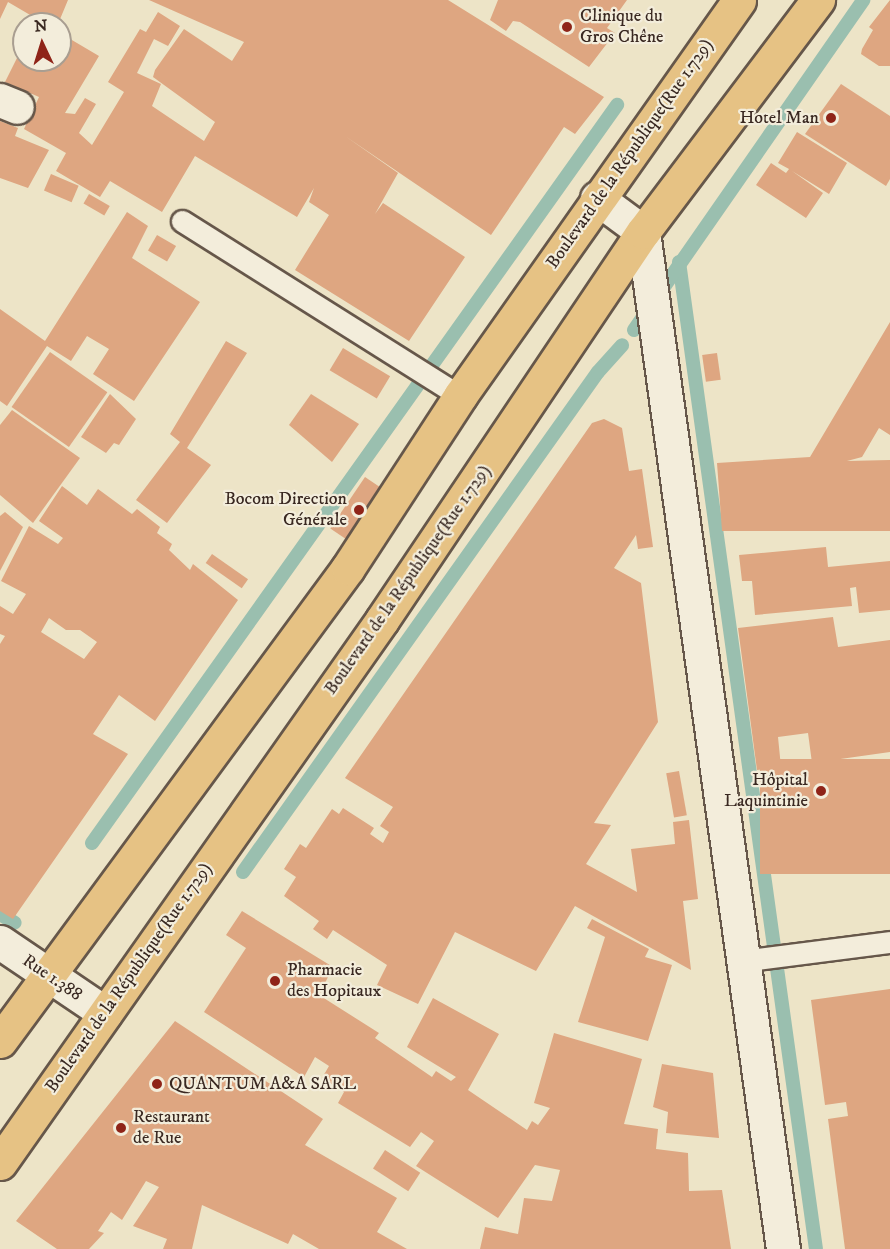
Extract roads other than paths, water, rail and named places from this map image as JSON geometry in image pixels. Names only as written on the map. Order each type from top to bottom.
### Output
[{"type":"main road","name":"Boulevard de la République(Rue 1.729)","points":[[0,1041],[348,568],[460,396],[597,198],[739,0]]},
{"type":"main road","name":"Boulevard de la République(Rue 1.729)","points":[[0,1163],[382,620],[643,232],[818,0]]},
{"type":"street","points":[[597,198],[643,232],[741,962],[783,1249]]},
{"type":"street","name":"Rue 1.388","points":[[0,942],[105,1013]]},
{"type":"lane","points":[[182,221],[460,396]]},
{"type":"lane","points":[[741,962],[890,942]]},
{"type":"waterway","points":[[634,330],[863,0]]},
{"type":"waterway","points":[[92,843],[617,105]]},
{"type":"waterway","points":[[679,262],[816,1249]]},
{"type":"waterway","points":[[243,872],[598,372],[622,345]]},
{"type":"waterway","points":[[0,914],[15,923]]},
{"type":"place","name":"Clinique du Gros Chêne","points":[[567,27]]},
{"type":"place","name":"Hotel Man","points":[[831,118]]},
{"type":"place","name":"Bocom Direction Générale","points":[[359,510]]},
{"type":"place","name":"Hôpital Laquintinie","points":[[821,791]]},
{"type":"place","name":"Pharmacie des Hopitaux","points":[[275,981]]},
{"type":"place","name":"QUANTUM A&A SARL","points":[[157,1084]]},
{"type":"place","name":"Restaurant de Rue","points":[[121,1128]]}]
